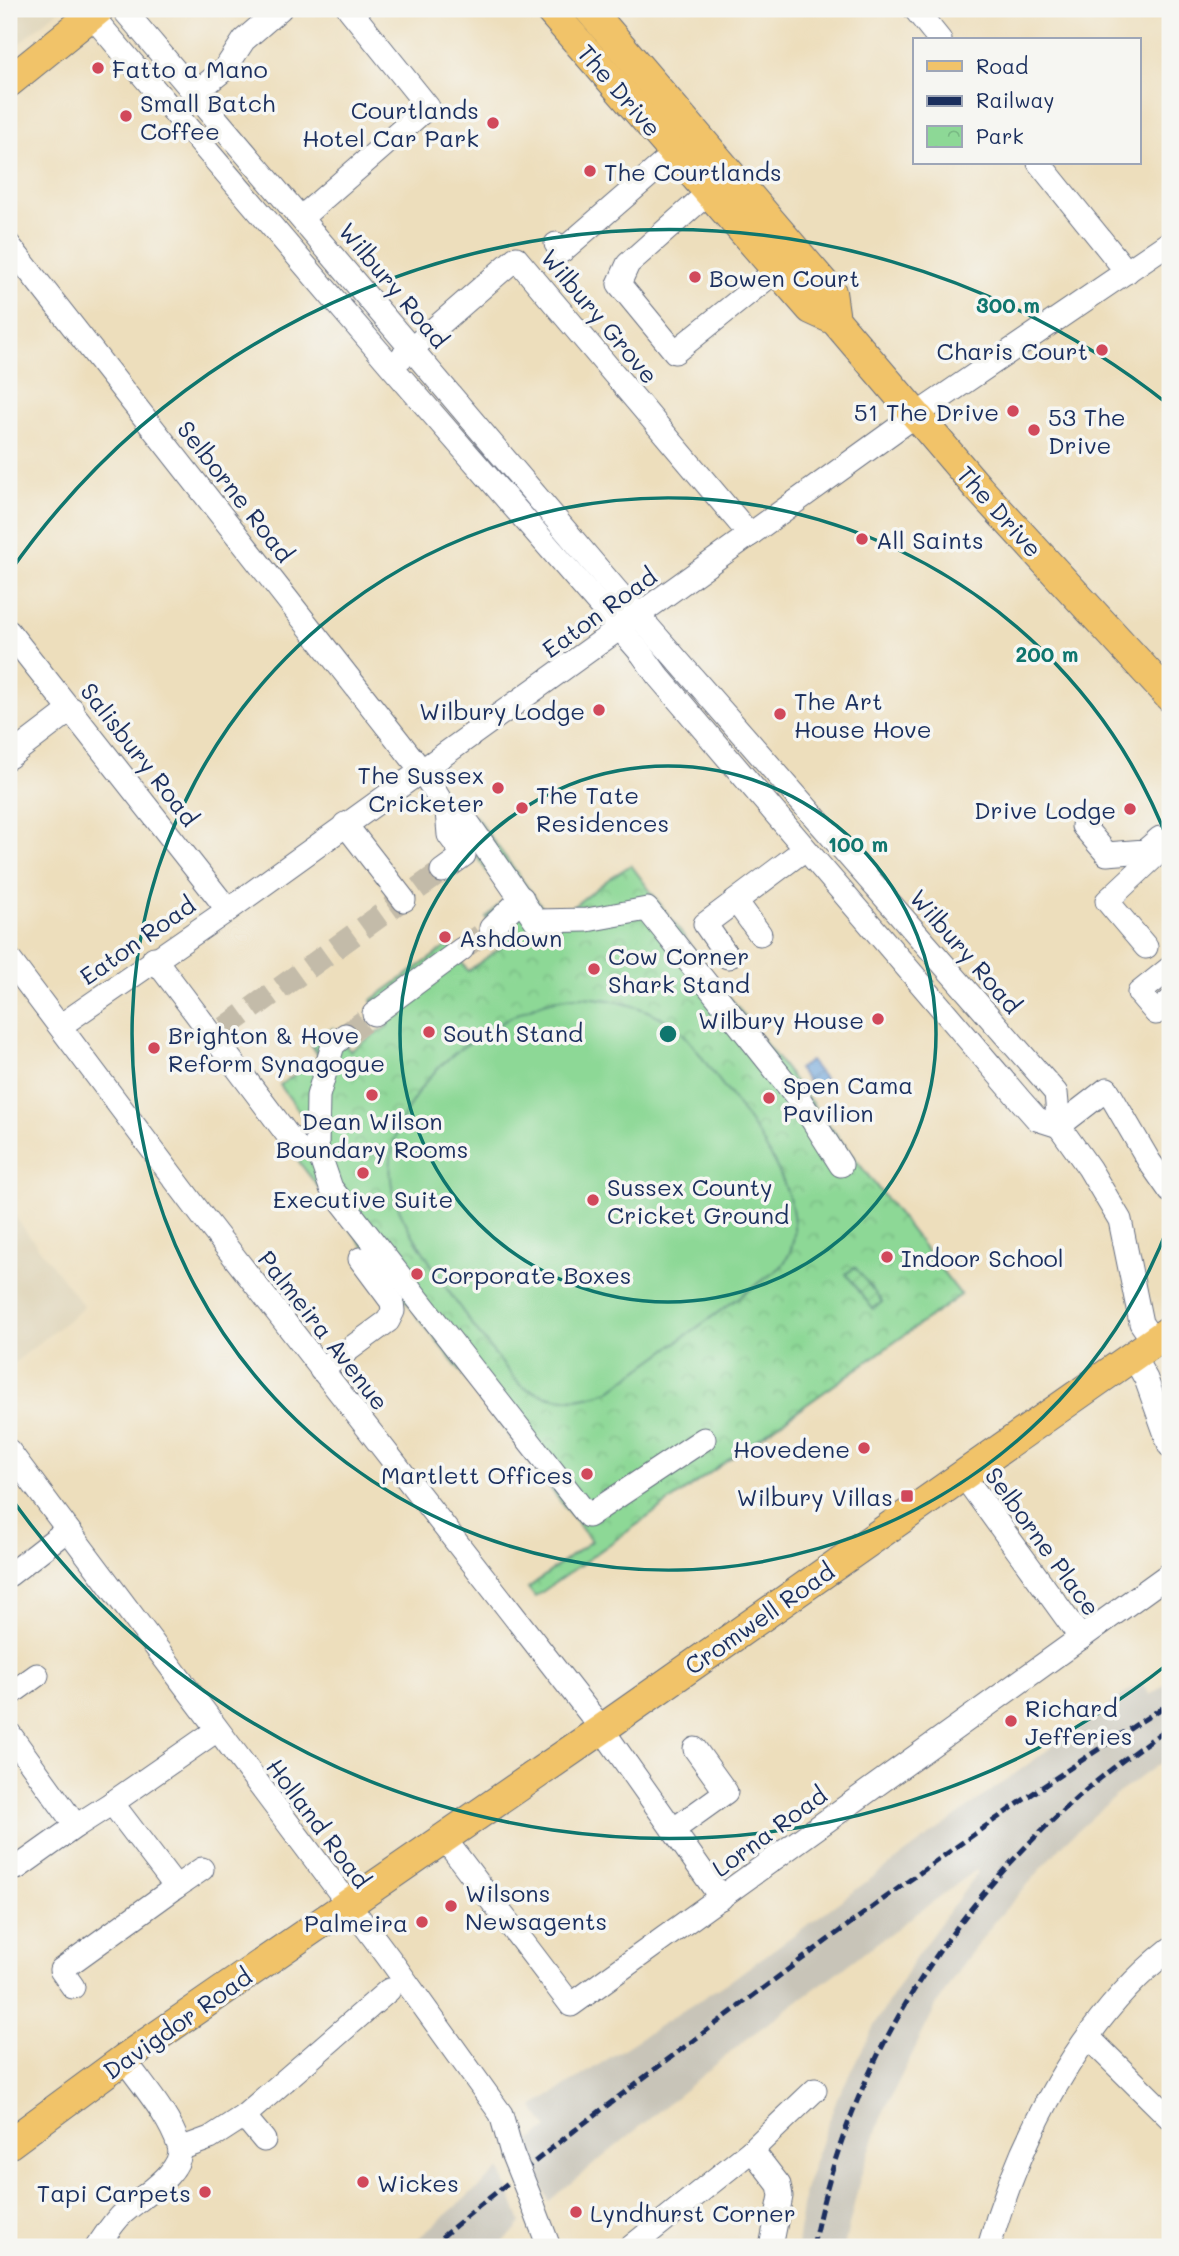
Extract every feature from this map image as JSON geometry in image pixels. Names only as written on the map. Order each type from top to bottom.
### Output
[{"type":"main road","name":"The Drive","points":[[549,9],[811,309],[835,320],[979,489],[1170,697]]},
{"type":"main road","name":"The Drive","points":[[589,9],[831,292],[835,320]]},
{"type":"main road","points":[[9,82],[92,11]]},
{"type":"main road","name":"Cromwell Road","points":[[347,1904],[963,1475],[1151,1352]]},
{"type":"main road","name":"Davigdor Road","points":[[11,2138],[347,1904]]},
{"type":"street","name":"Wilbury Road","points":[[123,9],[598,568],[657,674],[1037,1119],[1059,1126]]},
{"type":"street","points":[[195,93],[225,69],[244,40],[281,9]]},
{"type":"street","points":[[302,218],[428,107],[349,9]]},
{"type":"street","points":[[915,9],[938,38]]},
{"type":"street","name":"Wilbury Road","points":[[92,11],[126,56],[580,584],[676,660],[1056,1093],[1059,1126],[1120,1220],[1141,1323],[1151,1352]]},
{"type":"street","points":[[126,56],[148,38]]},
{"type":"street","points":[[556,244],[562,251],[676,153]]},
{"type":"street","points":[[1040,164],[1127,272]]},
{"type":"street","points":[[709,192],[628,264],[619,284],[675,352],[777,270]]},
{"type":"street","name":"Eaton Road","points":[[60,1026],[154,958],[228,910],[916,415],[1170,242]]},
{"type":"street","name":"Selborne Road","points":[[9,245],[422,771],[447,811]]},
{"type":"street","name":"Wilbury Grove","points":[[391,366],[516,258],[750,535]]},
{"type":"street","points":[[580,584],[598,568]]},
{"type":"street","name":"Salisbury Road","points":[[9,632],[228,910]]},
{"type":"street","points":[[657,674],[676,660]]},
{"type":"street","points":[[9,757],[72,709]]},
{"type":"street","points":[[442,871],[464,855],[449,835],[447,811]]},
{"type":"street","points":[[447,811],[469,824],[536,921],[587,920],[647,909],[801,1102],[841,1166]]},
{"type":"street","points":[[345,824],[404,900]]},
{"type":"street","points":[[1083,826],[1107,854],[1144,851],[1170,829]]},
{"type":"street","points":[[1146,947],[1107,901],[1170,842]]},
{"type":"street","points":[[728,957],[705,924],[805,849]]},
{"type":"street","points":[[491,928],[522,898]]},
{"type":"street","points":[[736,901],[760,934]]},
{"type":"street","points":[[374,1014],[462,949]]},
{"type":"street","points":[[154,958],[220,1032],[296,1146]]},
{"type":"street","name":"Palmeira Avenue","points":[[9,959],[321,1370],[602,1728],[721,1898]]},
{"type":"street","points":[[1170,968],[1139,993],[1156,1013],[1170,1002]]},
{"type":"street","points":[[345,1035],[333,1045],[318,1096],[317,1147],[331,1188],[588,1516],[704,1439]]},
{"type":"street","points":[[1059,1126],[1107,1089],[1149,1161],[1170,1191]]},
{"type":"street","points":[[321,1370],[387,1321],[393,1311],[392,1302],[360,1259]]},
{"type":"street","points":[[1151,1352],[1170,1389]]},
{"type":"street","points":[[1151,1352],[1170,1446]]},
{"type":"street","name":"Holland Road","points":[[9,1451],[389,1958],[501,2114],[512,2153],[549,2247]]},
{"type":"street","name":"Selborne Place","points":[[963,1475],[1081,1638]]},
{"type":"street","points":[[9,1575],[67,1530]]},
{"type":"street","name":"Lorna Road","points":[[443,1838],[571,2005],[1168,1575]]},
{"type":"street","points":[[9,1695],[37,1675]]},
{"type":"street","points":[[17,1868],[217,1730]]},
{"type":"street","points":[[9,1733],[76,1826]]},
{"type":"street","points":[[673,1830],[726,1792],[695,1749]]},
{"type":"street","points":[[112,1803],[176,1887]]},
{"type":"street","points":[[73,1987],[61,1970],[202,1869]]},
{"type":"street","points":[[989,2247],[1003,2198],[1069,2065],[1127,1990],[1170,1949]]},
{"type":"street","points":[[180,2149],[210,2138],[244,2116],[390,1990]]},
{"type":"street","points":[[1088,2037],[1170,2118]]},
{"type":"street","points":[[97,2247],[121,2214],[169,2175],[177,2162],[180,2149],[169,2124],[124,2059]]},
{"type":"street","points":[[631,2247],[752,2150],[815,2090]]},
{"type":"street","points":[[244,2116],[264,2140]]},
{"type":"street","points":[[752,2150],[779,2185],[781,2196],[771,2247]]},
{"type":"shaded area","points":[[9,9],[60,9],[9,52]]},
{"type":"shaded area","points":[[9,1209],[84,1307],[9,1367]]},
{"type":"shaded area","points":[[1170,1681],[1170,1756],[1120,1792],[1066,1841],[997,1919],[964,1962],[936,2006],[882,2115],[860,2179],[844,2247],[797,2247],[804,2190],[837,2099],[874,2026],[917,1955],[978,1872],[976,1870],[753,2034],[549,2201],[524,2146],[548,2128],[533,2107],[737,1976],[1141,1682],[1150,1695]]},
{"type":"shaded area","points":[[500,2169],[521,2222],[497,2247],[408,2247]]},
{"type":"green space","points":[[475,816],[545,911],[567,911],[631,865],[720,985],[961,1295],[535,1597],[528,1588],[591,1541],[292,1153],[310,1139],[309,1125],[280,1085],[319,1057],[311,1044],[333,1028],[350,1051],[388,1026],[372,1000],[449,945],[468,971],[504,945],[486,918],[506,898],[457,829]]},
{"type":"green space","name":"Sussex County Cricket Ground","points":[[583,997],[638,1008],[659,1016],[682,1033],[761,1140],[788,1194],[794,1221],[792,1245],[781,1267],[609,1391],[585,1398],[564,1399],[543,1395],[521,1386],[483,1339],[408,1227],[394,1195],[391,1173],[392,1152],[407,1110],[419,1091],[449,1058],[479,1036],[521,1012],[551,1001]]},
{"type":"green space","points":[[855,1267],[882,1302],[873,1309],[846,1274]]},
{"type":"water","points":[[810,1061],[826,1081],[814,1090],[798,1069]]},
{"type":"tunnel","points":[[225,1028],[442,871]]},
{"type":"tunnel","points":[[462,949],[491,928]]},
{"type":"tunnel","points":[[345,1035],[374,1014]]},
{"type":"railway","points":[[430,2247],[580,2126],[841,1930],[1004,1814],[1170,1703]]},
{"type":"railway","points":[[813,2247],[833,2168],[861,2092],[897,2020],[939,1951],[989,1887],[1044,1828],[1105,1775],[1170,1727]]},
{"type":"place","name":"Fatto a Mano","points":[[98,68]]},
{"type":"place","name":"Small Batch Coffee","points":[[126,116]]},
{"type":"place","name":"Courtlands Hotel Car Park","points":[[493,123]]},
{"type":"place","name":"The Courtlands","points":[[590,171]]},
{"type":"place","name":"Bowen Court","points":[[695,277]]},
{"type":"place","name":"Charis Court","points":[[1102,350]]},
{"type":"place","name":"51 The Drive","points":[[1013,411]]},
{"type":"place","name":"53 The Drive","points":[[1034,430]]},
{"type":"place","name":"All Saints","points":[[862,539]]},
{"type":"place","name":"Wilbury Lodge","points":[[599,710]]},
{"type":"place","name":"The Art House Hove","points":[[780,714]]},
{"type":"place","name":"The Sussex Cricketer","points":[[498,788]]},
{"type":"place","name":"The Tate Residences","points":[[522,808]]},
{"type":"place","name":"Drive Lodge","points":[[1130,809]]},
{"type":"place","name":"Ashdown","points":[[445,937]]},
{"type":"place","name":"Cow Corner Shark Stand","points":[[594,969]]},
{"type":"place","name":"Wilbury House","points":[[878,1019]]},
{"type":"place","name":"South Stand","points":[[429,1032]]},
{"type":"place","name":"Brighton & Hove Reform Synagogue","points":[[154,1048]]},
{"type":"place","name":"Dean Wilson Boundary Rooms","points":[[372,1095]]},
{"type":"place","name":"Spen Cama Pavilion","points":[[769,1098]]},
{"type":"place","name":"Executive Suite","points":[[363,1173]]},
{"type":"place","name":"Sussex County Cricket Ground","points":[[593,1200]]},
{"type":"place","name":"Indoor School","points":[[887,1257]]},
{"type":"place","name":"Corporate Boxes","points":[[417,1274]]},
{"type":"place","name":"Hovedene","points":[[864,1448]]},
{"type":"place","name":"Martlett Offices","points":[[587,1474]]},
{"type":"place","name":"Wilbury Villas","points":[[907,1496]]},
{"type":"place","name":"Richard Jefferies","points":[[1011,1721]]},
{"type":"place","name":"Wilsons Newsagents","points":[[451,1906]]},
{"type":"place","name":"Palmeira","points":[[422,1922]]},
{"type":"place","name":"Wickes","points":[[363,2182]]},
{"type":"place","name":"Tapi Carpets","points":[[205,2192]]},
{"type":"place","name":"Lyndhurst Corner","points":[[576,2212]]}]
